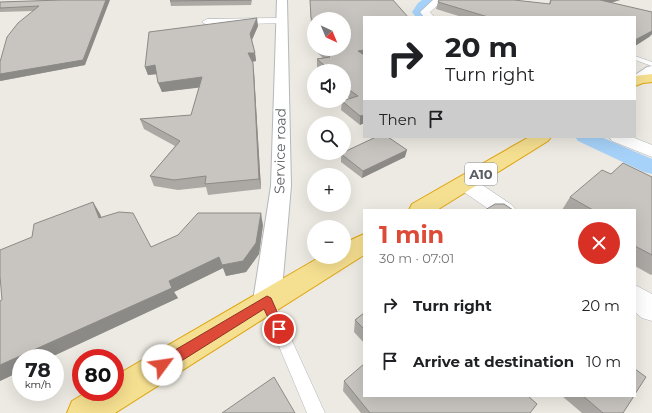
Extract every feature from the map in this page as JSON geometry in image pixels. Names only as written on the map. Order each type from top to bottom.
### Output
[{"type":"highway","name":"A10","points":[[422,209],[540,138]]},
{"type":"highway","points":[[351,251],[363,244]]},
{"type":"highway","points":[[84,413],[329,264]]},
{"type":"street","name":"Service road","points":[[267,301],[280,186],[282,0]]},
{"type":"street","points":[[427,16],[425,12],[438,0]]},
{"type":"street","points":[[207,22],[282,22]]},
{"type":"street","points":[[642,79],[652,70]]},
{"type":"street","points":[[620,138],[652,152]]},
{"type":"street","points":[[465,183],[504,209]]},
{"type":"street","points":[[636,298],[652,309]]},
{"type":"lane","points":[[636,58],[652,64]]},
{"type":"lane","points":[[267,301],[316,413]]},
{"type":"building","points":[[106,0],[83,60],[0,74],[0,62],[7,37],[18,23],[39,6],[0,8],[0,2]]},
{"type":"building","points":[[171,0],[251,0],[170,1]]},
{"type":"building","points":[[310,0],[393,0],[407,16],[363,16],[363,50],[358,51],[363,54],[363,115],[360,116],[350,108],[351,98],[358,96],[351,91],[351,64],[323,64],[317,59],[330,57],[329,56],[351,56],[351,12],[311,12]]},
{"type":"building","points":[[439,0],[514,0],[550,4],[551,0],[600,0],[652,12],[652,31],[636,39],[636,16],[485,16],[438,2]]},
{"type":"building","points":[[257,18],[250,34],[255,53],[248,53],[253,63],[259,179],[205,184],[206,176],[174,180],[150,176],[180,141],[140,119],[191,115],[202,77],[158,83],[155,65],[145,67],[149,32]]},
{"type":"building","points":[[374,138],[389,138],[407,150],[363,171],[349,160],[351,160],[351,149]]},
{"type":"building","points":[[623,163],[652,177],[652,255],[636,247],[636,209],[591,209],[570,197],[602,170],[611,174]]},
{"type":"building","points":[[93,202],[99,218],[119,212],[133,213],[151,247],[178,235],[198,213],[261,213],[256,243],[243,261],[222,265],[219,257],[169,281],[172,288],[36,349],[12,349],[12,360],[0,365],[0,301],[2,300],[0,250],[32,237],[34,224]]},
{"type":"building","points":[[495,204],[504,204],[512,209],[487,209]]},
{"type":"building","points":[[363,314],[363,328],[355,320]]},
{"type":"building","points":[[363,365],[363,397],[529,397],[537,404],[530,413],[370,413],[344,381]]},
{"type":"building","points":[[636,370],[646,377],[636,392]]},
{"type":"building","points":[[274,377],[295,413],[222,413]]},
{"type":"building","points":[[584,397],[633,397],[623,413],[603,413]]},
{"type":"waterway","points":[[421,16],[418,12],[422,5],[429,0]]},
{"type":"waterway","points":[[587,138],[652,167]]},
{"type":"route","points":[[162,365],[267,301],[279,329]]}]
